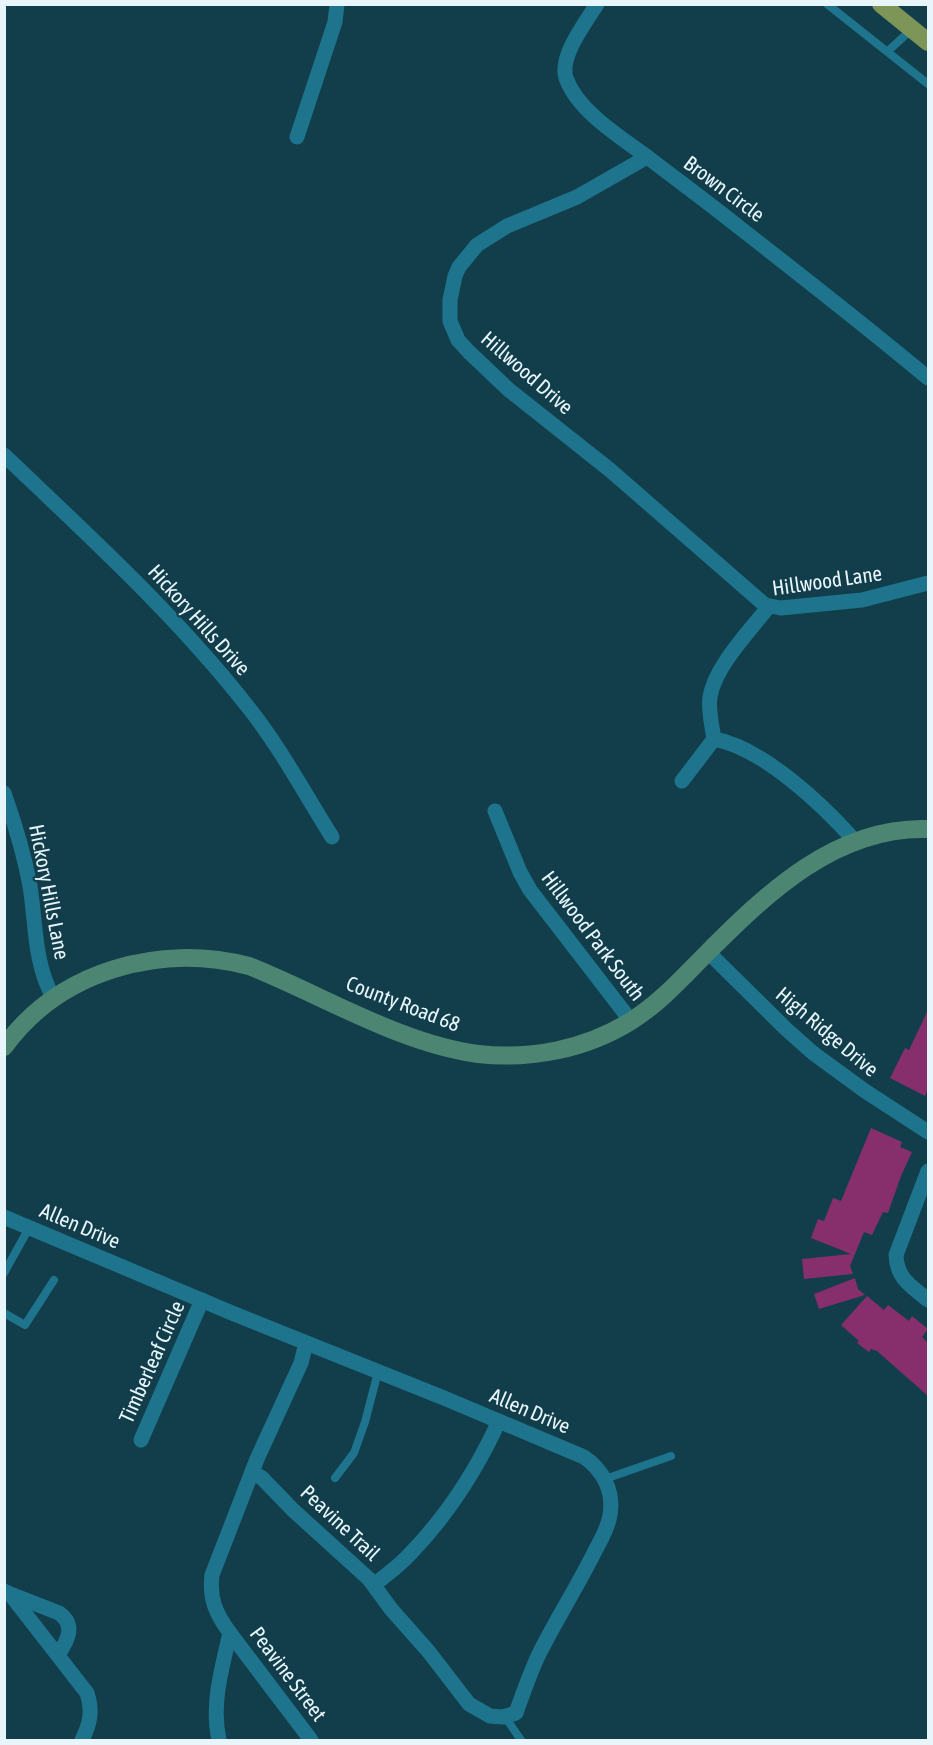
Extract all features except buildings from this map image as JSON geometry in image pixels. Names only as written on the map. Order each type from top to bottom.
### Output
[{"type":"main road","points":[[881,4],[928,42]]},
{"type":"street","points":[[297,137],[336,22],[337,4]]},
{"type":"street","name":"Brown Circle","points":[[597,4],[570,49],[566,61],[566,76],[580,101],[608,127],[740,228],[928,378]]},
{"type":"street","name":"Hillwood Drive","points":[[647,157],[577,196],[507,226],[477,245],[459,267],[455,276],[450,300],[450,321],[458,340],[468,352],[509,390],[610,470],[691,538],[759,600],[769,606]]},
{"type":"street","name":"Hickory Hills Drive","points":[[4,455],[123,567],[217,668],[250,709],[332,837]]},
{"type":"street","name":"Hillwood Lane","points":[[714,739],[709,703],[713,686],[733,652],[769,606],[781,608],[862,600],[928,583]]},
{"type":"street","points":[[682,781],[714,739],[730,742],[781,773],[821,806],[855,841]]},
{"type":"street","name":"Hickory Hills Lane","points":[[4,793],[21,843],[42,969],[54,999]]},
{"type":"street","name":"Hillwood Park South","points":[[495,811],[520,872],[530,890],[631,1021]]},
{"type":"street","name":"County Road 68","points":[[4,1047],[22,1025],[79,982],[142,961],[187,957],[249,966],[409,1035],[446,1047],[478,1054],[512,1056],[556,1051],[588,1042],[631,1021],[672,988],[766,897],[795,874],[855,841],[891,830],[928,829]]},
{"type":"street","name":"High Ridge Drive","points":[[708,952],[813,1053],[865,1091],[928,1132]]},
{"type":"street","points":[[928,1171],[896,1255],[901,1276],[928,1300]]},
{"type":"street","name":"Allen Drive","points":[[4,1217],[584,1457],[598,1468],[606,1479]]},
{"type":"street","name":"Timberleaf Circle","points":[[141,1440],[202,1300]]},
{"type":"street","points":[[252,1472],[301,1363],[306,1343]]},
{"type":"street","name":"Peavine Trail","points":[[252,1472],[262,1478],[374,1585],[408,1556],[438,1521],[469,1476],[499,1421]]},
{"type":"street","name":"Peavine Street","points":[[252,1472],[212,1575],[211,1594],[220,1618],[230,1633],[311,1740]]},
{"type":"street","points":[[374,1585],[469,1704],[490,1716],[505,1717],[516,1713],[539,1654],[606,1528],[611,1504],[606,1479]]},
{"type":"street","points":[[7,1593],[65,1618],[69,1622],[69,1635],[58,1654]]},
{"type":"street","points":[[7,1593],[78,1680],[90,1702],[90,1719],[82,1740]]},
{"type":"street","points":[[219,1740],[215,1704],[230,1633]]},
{"type":"lane","points":[[827,4],[928,84]]},
{"type":"lane","points":[[888,51],[913,29]]},
{"type":"lane","points":[[4,1273],[29,1228]]},
{"type":"lane","points":[[4,1312],[26,1324],[54,1280]]},
{"type":"lane","points":[[335,1478],[354,1453],[378,1372]]},
{"type":"lane","points":[[606,1479],[670,1456]]},
{"type":"lane","points":[[505,1717],[521,1740]]}]
